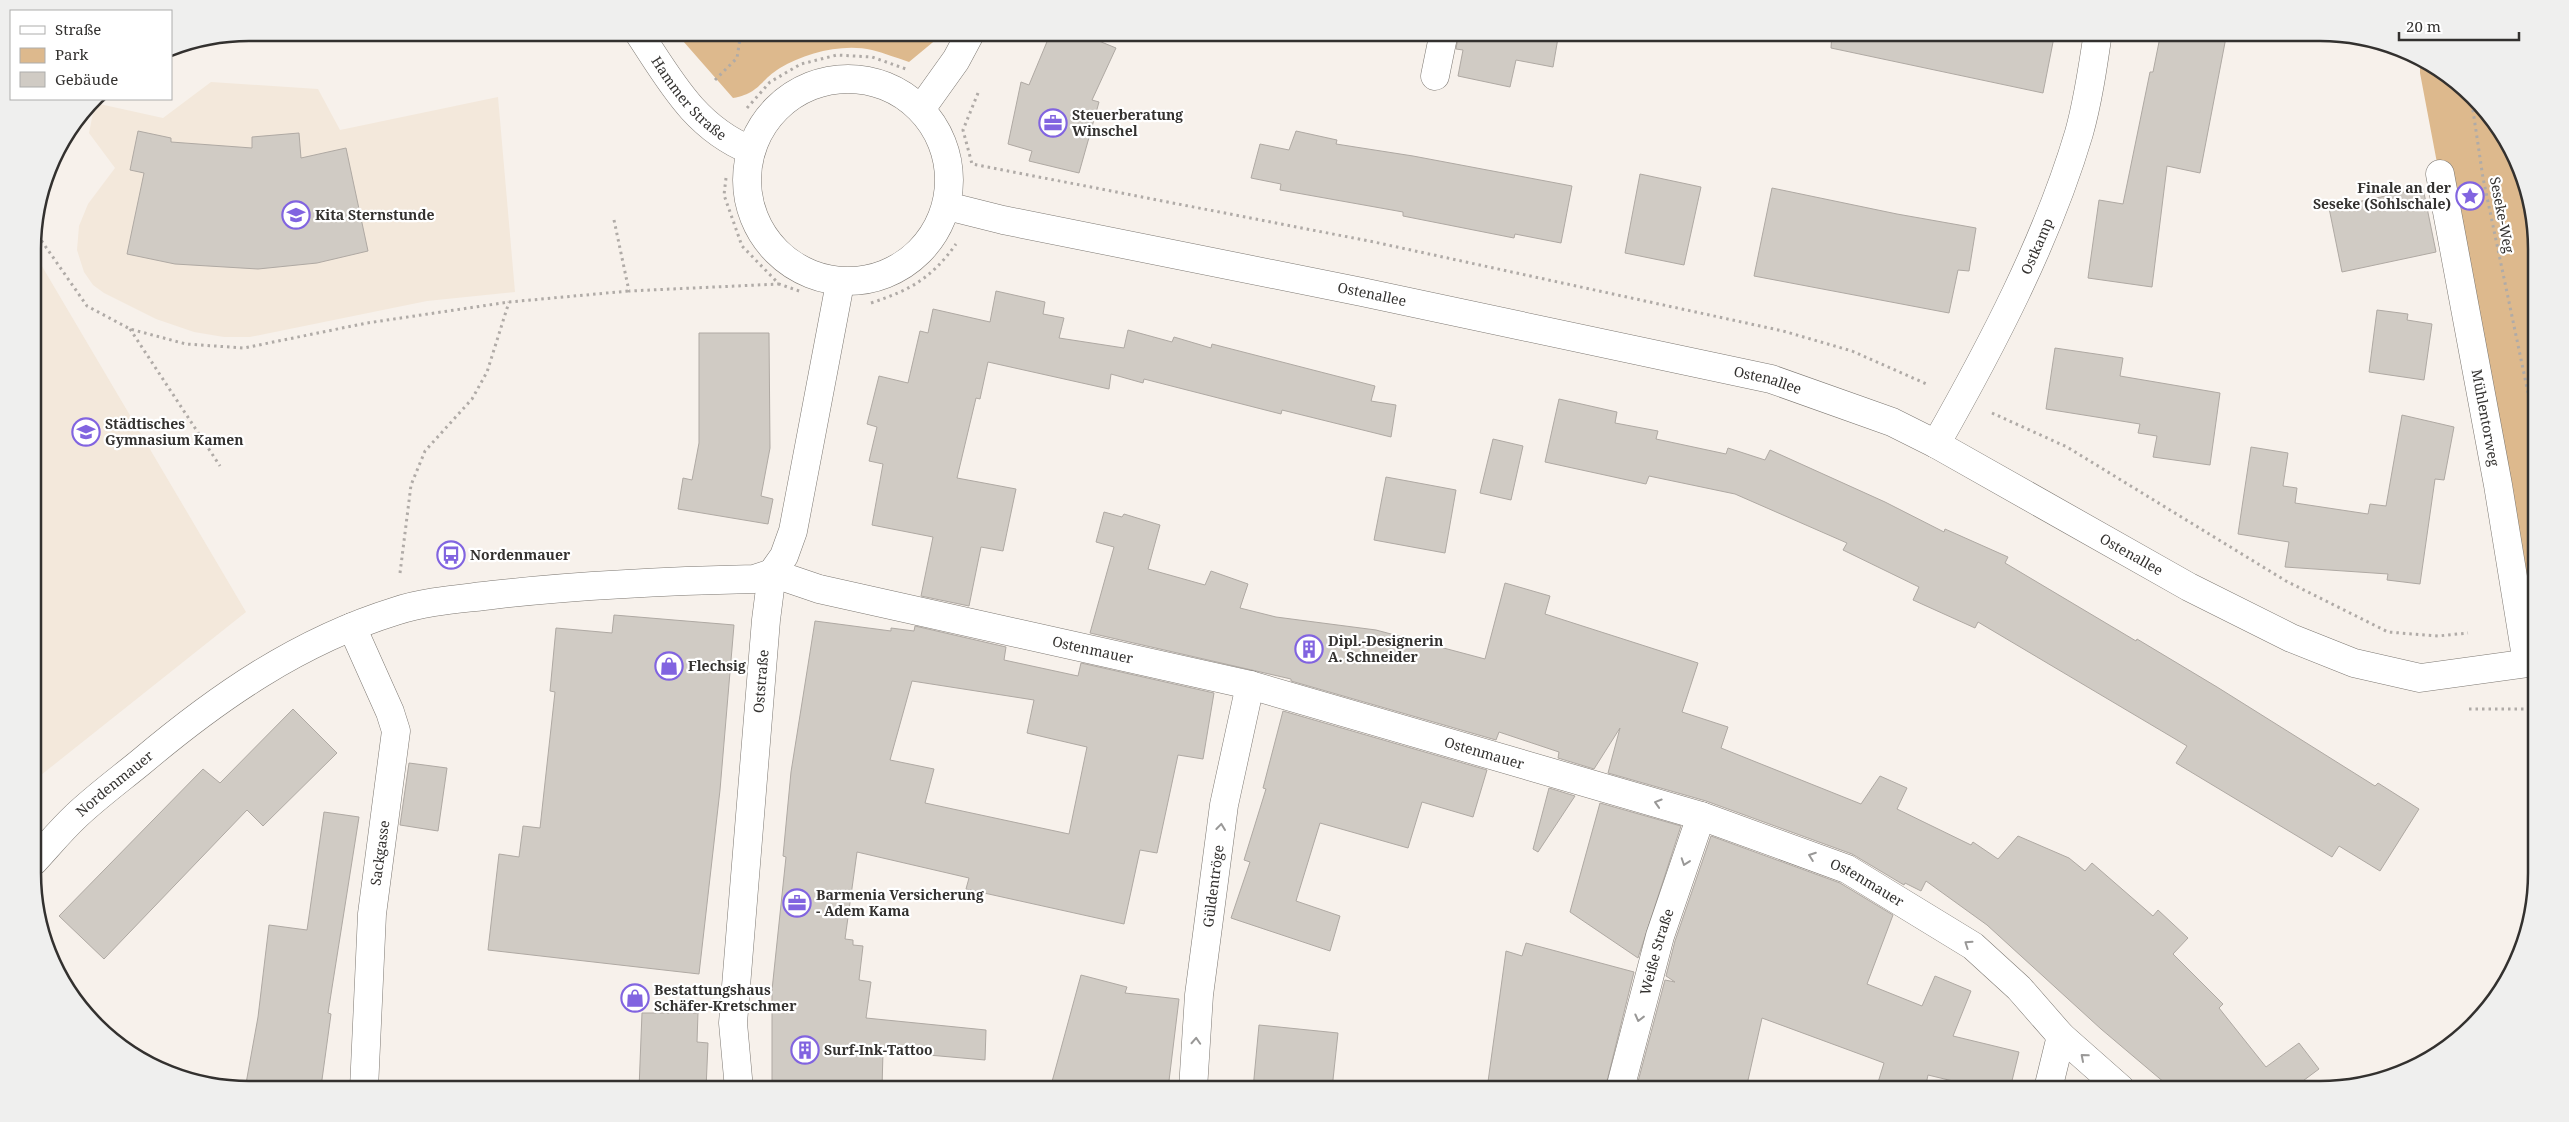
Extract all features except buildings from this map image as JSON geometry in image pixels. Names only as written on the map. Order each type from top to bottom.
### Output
[{"type":"street","name":"Hammer Straße","points":[[644,41],[689,108],[708,126],[740,146]]},
{"type":"street","points":[[928,99],[965,41]]},
{"type":"street","points":[[1435,76],[1442,41]]},
{"type":"street","name":"Ostkamp","points":[[1936,444],[2010,306],[2064,178],[2081,123],[2096,41]]},
{"type":"street","points":[[859,79],[928,99],[941,137],[958,208],[908,264],[837,294],[796,270],[763,238],[746,195],[740,146],[792,95],[824,81],[859,79]]},
{"type":"street","name":"Mühlentorweg","points":[[2440,174],[2528,646]]},
{"type":"street","name":"Ostenallee","points":[[958,208],[1012,222],[1362,292],[1771,379],[1892,422],[1936,444],[2189,587],[2291,638],[2354,663],[2420,678],[2528,662]]},
{"type":"street","name":"Oststraße","points":[[738,1081],[733,1023],[766,620],[772,573],[784,556],[793,531],[837,294]]},
{"type":"street","name":"Nordenmauer","points":[[41,853],[75,817],[194,717],[262,672],[325,638],[352,627],[398,610],[454,600],[525,591],[632,583],[754,579],[772,573]]},
{"type":"street","name":"Ostenmauer","points":[[772,573],[819,589],[1250,685],[1701,816],[1847,869],[1973,946],[2019,988],[2061,1036],[2112,1081]]},
{"type":"street","name":"Sackgasse","points":[[352,627],[390,712],[396,731],[372,914],[364,1081]]},
{"type":"street","name":"Güldentröge","points":[[1194,1081],[1199,995],[1224,805],[1250,685]]},
{"type":"street","name":"Weiße Straße","points":[[1622,1081],[1660,936],[1701,816]]},
{"type":"street","points":[[2050,1081],[2061,1036]]},
{"type":"path","points":[[689,108],[737,58],[740,41]]},
{"type":"path","points":[[779,284],[742,246],[724,195],[740,146],[746,109],[770,82],[801,64],[836,55],[872,57],[906,69],[928,99],[951,109],[963,130]]},
{"type":"path","name":"Seseke-Weg","points":[[2473,108],[2483,178],[2528,393]]},
{"type":"path","points":[[42,241],[87,306],[130,329],[186,344],[244,348],[367,323],[509,302],[629,291],[779,284],[837,294],[870,303],[904,292],[933,272],[955,245],[958,208],[972,164]]},
{"type":"path","points":[[614,220],[629,291]]},
{"type":"path","points":[[955,245],[965,246]]},
{"type":"path","points":[[398,610],[401,556],[411,484],[425,451],[472,400],[487,372],[509,302]]},
{"type":"path","points":[[130,329],[220,466]]},
{"type":"path","points":[[2465,709],[2528,709]]},
{"type":"shaded area","name":"Kita Sternstunde","points":[[211,82],[318,89],[340,130],[498,97],[515,292],[427,301],[250,337],[224,337],[194,332],[156,319],[104,293],[93,285],[84,272],[77,250],[79,226],[88,204],[115,168],[89,133],[93,112],[100,104],[163,118]]},
{"type":"shaded area","name":"Städtisches Gymnasium Kamen","points":[[41,265],[246,612],[41,775]]},
{"type":"green space","points":[[683,41],[934,41],[909,62],[877,51],[861,48],[837,49],[812,54],[780,68],[749,93],[733,98]]},
{"type":"green space","points":[[2420,67],[2446,84],[2467,102],[2485,123],[2500,145],[2512,170],[2524,209],[2528,249],[2528,626],[2520,629],[2493,459]]},
{"type":"place","name":"Steuerberatung Winschel","points":[[1053,123]]},
{"type":"place","name":"Finale an der Seseke (Sohlschale)","points":[[2470,196]]},
{"type":"place","name":"Kita Sternstunde","points":[[296,215]]},
{"type":"place","name":"Städtisches Gymnasium Kamen","points":[[86,432]]},
{"type":"place","name":"Nordenmauer","points":[[451,555]]},
{"type":"place","name":"Dipl.-Designerin A. Schneider","points":[[1309,649]]},
{"type":"place","name":"Flechsig","points":[[669,666]]},
{"type":"place","name":"Barmenia Versicherung - Adem Kama","points":[[797,903]]},
{"type":"place","name":"Bestattungshaus Schäfer-Kretschmer","points":[[635,998]]},
{"type":"place","name":"Surf-Ink-Tattoo","points":[[805,1050]]}]
